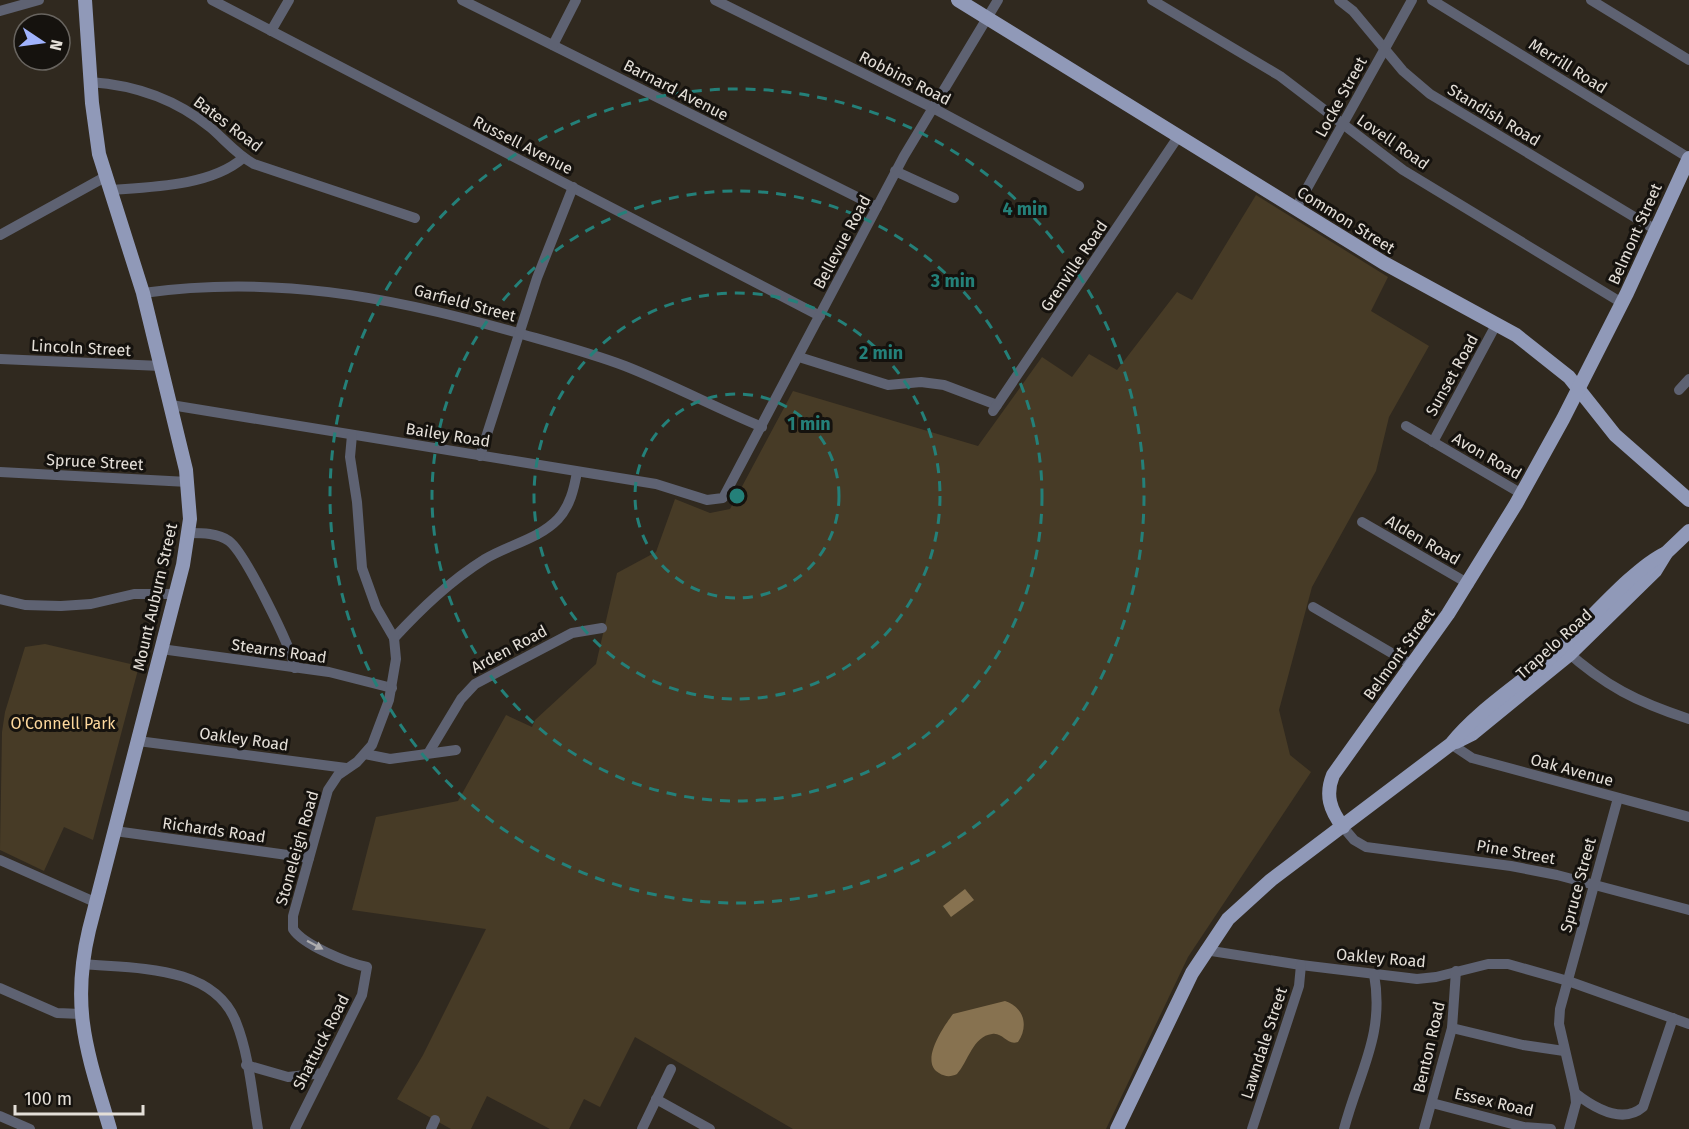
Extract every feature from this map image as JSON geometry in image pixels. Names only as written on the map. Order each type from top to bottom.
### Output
[{"type":"main road","name":"Mount Auburn Street","points":[[85,0],[95,129],[107,183],[143,293],[188,482],[189,532],[176,594],[82,964],[81,1014],[88,1053],[110,1129]]},
{"type":"main road","name":"Common Street","points":[[958,0],[1391,268],[1497,323],[1569,377],[1615,435],[1689,500]]},
{"type":"main road","name":"Belmont Street","points":[[1343,827],[1333,813],[1328,798],[1333,775],[1468,584],[1522,494],[1622,303],[1689,158]]},
{"type":"main road","name":"Trapelo Road","points":[[1343,827],[1451,744],[1466,727],[1566,650],[1648,564],[1666,553],[1689,531]]},
{"type":"main road","points":[[1118,1129],[1205,950],[1248,899],[1343,827]]},
{"type":"street","points":[[0,11],[39,0]]},
{"type":"street","name":"Russell Avenue","points":[[212,0],[820,316]]},
{"type":"street","points":[[270,31],[289,0]]},
{"type":"street","name":"Barnard Avenue","points":[[462,0],[877,207]]},
{"type":"street","points":[[553,45],[576,0]]},
{"type":"street","name":"Robbins Road","points":[[715,0],[933,108],[1079,186]]},
{"type":"street","name":"Bellevue Road","points":[[718,500],[728,493],[896,171],[998,0]]},
{"type":"street","name":"Lovell Road","points":[[1152,0],[1280,76],[1403,170],[1622,303]]},
{"type":"street","name":"Standish Road","points":[[1339,0],[1353,11],[1402,71],[1430,94],[1656,230]]},
{"type":"street","name":"Locke Street","points":[[1296,208],[1412,0]]},
{"type":"street","name":"Merrill Road","points":[[1432,0],[1689,158]]},
{"type":"street","points":[[1591,0],[1689,60]]},
{"type":"street","name":"Bates Road","points":[[90,82],[133,87],[172,102],[207,124],[243,158],[415,218]]},
{"type":"street","name":"Grenville Road","points":[[799,357],[888,385],[932,383],[995,408],[1178,137]]},
{"type":"street","points":[[0,235],[107,183],[203,179],[222,172],[243,158]]},
{"type":"street","points":[[896,171],[954,198]]},
{"type":"street","points":[[480,456],[543,261],[573,187]]},
{"type":"street","name":"Garfield Street","points":[[143,293],[194,288],[310,289],[424,307],[626,366],[762,427]]},
{"type":"street","name":"Sunset Road","points":[[1433,441],[1497,323]]},
{"type":"street","name":"Lincoln Street","points":[[0,359],[161,366]]},
{"type":"street","points":[[1679,390],[1689,379]]},
{"type":"street","name":"Bailey Road","points":[[171,405],[656,484],[707,500],[718,500]]},
{"type":"street","name":"Avon Road","points":[[1406,426],[1522,494]]},
{"type":"street","name":"Stoneleigh Road","points":[[352,435],[350,457],[357,502],[362,568],[376,607],[394,638],[396,659],[392,688],[376,735],[365,754],[332,781],[328,790],[293,916],[293,929],[301,937],[345,961],[367,967]]},
{"type":"street","name":"Spruce Street","points":[[0,472],[188,482]]},
{"type":"street","points":[[394,638],[428,601],[452,582],[486,558],[553,524],[570,499],[577,472]]},
{"type":"street","name":"Alden Road","points":[[1362,522],[1468,584]]},
{"type":"street","points":[[189,532],[218,536],[237,549],[289,648],[295,668]]},
{"type":"street","points":[[0,599],[25,604],[61,606],[91,604],[134,594],[176,594]]},
{"type":"street","points":[[1313,607],[1412,665]]},
{"type":"street","name":"Arden Road","points":[[429,752],[461,699],[475,684],[572,633],[602,628]]},
{"type":"street","name":"Stearns Road","points":[[161,650],[342,675],[392,688]]},
{"type":"street","points":[[1566,650],[1615,690],[1653,707],[1689,718]]},
{"type":"street","name":"Oakley Road","points":[[138,741],[346,768]]},
{"type":"street","name":"Oak Avenue","points":[[1451,744],[1472,758],[1689,818]]},
{"type":"street","points":[[365,754],[390,759],[456,750]]},
{"type":"street","name":"Spruce Street","points":[[1575,1092],[1558,1024],[1618,798]]},
{"type":"street","name":"Pine Street","points":[[1343,827],[1354,840],[1366,847],[1483,861],[1594,884],[1689,910]]},
{"type":"street","name":"Richards Road","points":[[115,831],[309,858]]},
{"type":"street","points":[[0,860],[97,903]]},
{"type":"street","name":"Oakley Road","points":[[1205,950],[1418,979],[1436,977],[1488,964],[1508,964],[1568,981],[1689,1024]]},
{"type":"street","points":[[82,964],[178,976],[208,987],[224,1001],[233,1016],[246,1065],[258,1129]]},
{"type":"street","name":"Lawndale Street","points":[[1252,1129],[1299,986],[1302,965]]},
{"type":"street","name":"Shattuck Road","points":[[295,1129],[362,995],[367,967]]},
{"type":"street","name":"Benton Road","points":[[1424,1129],[1452,1028],[1456,971]]},
{"type":"street","points":[[1344,1129],[1375,1038],[1378,997],[1374,974]]},
{"type":"street","points":[[0,988],[57,1013],[81,1014]]},
{"type":"street","points":[[1575,1092],[1600,1108],[1619,1115],[1635,1114],[1643,1107],[1673,1018]]},
{"type":"street","points":[[1452,1028],[1523,1045],[1564,1051]]},
{"type":"street","points":[[246,1065],[288,1077],[322,1073]]},
{"type":"street","points":[[642,1129],[672,1069]]},
{"type":"street","points":[[1569,1129],[1576,1103],[1575,1092]]},
{"type":"street","points":[[656,1099],[710,1129]]},
{"type":"street","name":"Essex Road","points":[[1431,1103],[1524,1127],[1551,1129]]},
{"type":"street","points":[[0,1116],[30,1129]]},
{"type":"green space","points":[[1256,195],[1388,277],[1371,311],[1429,346],[1389,417],[1376,471],[1312,587],[1279,710],[1290,755],[1311,772],[1188,957],[1106,1129],[793,1129],[635,1037],[600,1107],[584,1099],[569,1129],[550,1129],[487,1096],[471,1129],[451,1129],[397,1099],[423,1055],[486,929],[352,910],[376,817],[458,801],[506,715],[532,727],[535,720],[596,664],[617,573],[656,552],[675,499],[710,513],[730,509],[793,391],[978,446],[1042,357],[1072,377],[1089,354],[1117,370],[1177,292],[1192,300]]},
{"type":"green space","name":"O'Connell Park","points":[[45,644],[139,666],[93,840],[64,827],[44,871],[0,850],[2,732],[5,712],[25,647]]},
{"type":"shaded area","points":[[965,889],[974,900],[951,917],[943,906]]},
{"type":"shaded area","points":[[1005,1001],[1017,1008],[1023,1018],[1023,1030],[1018,1042],[1011,1042],[996,1034],[985,1036],[975,1044],[957,1074],[946,1076],[933,1068],[931,1061],[935,1044],[953,1014]]}]
